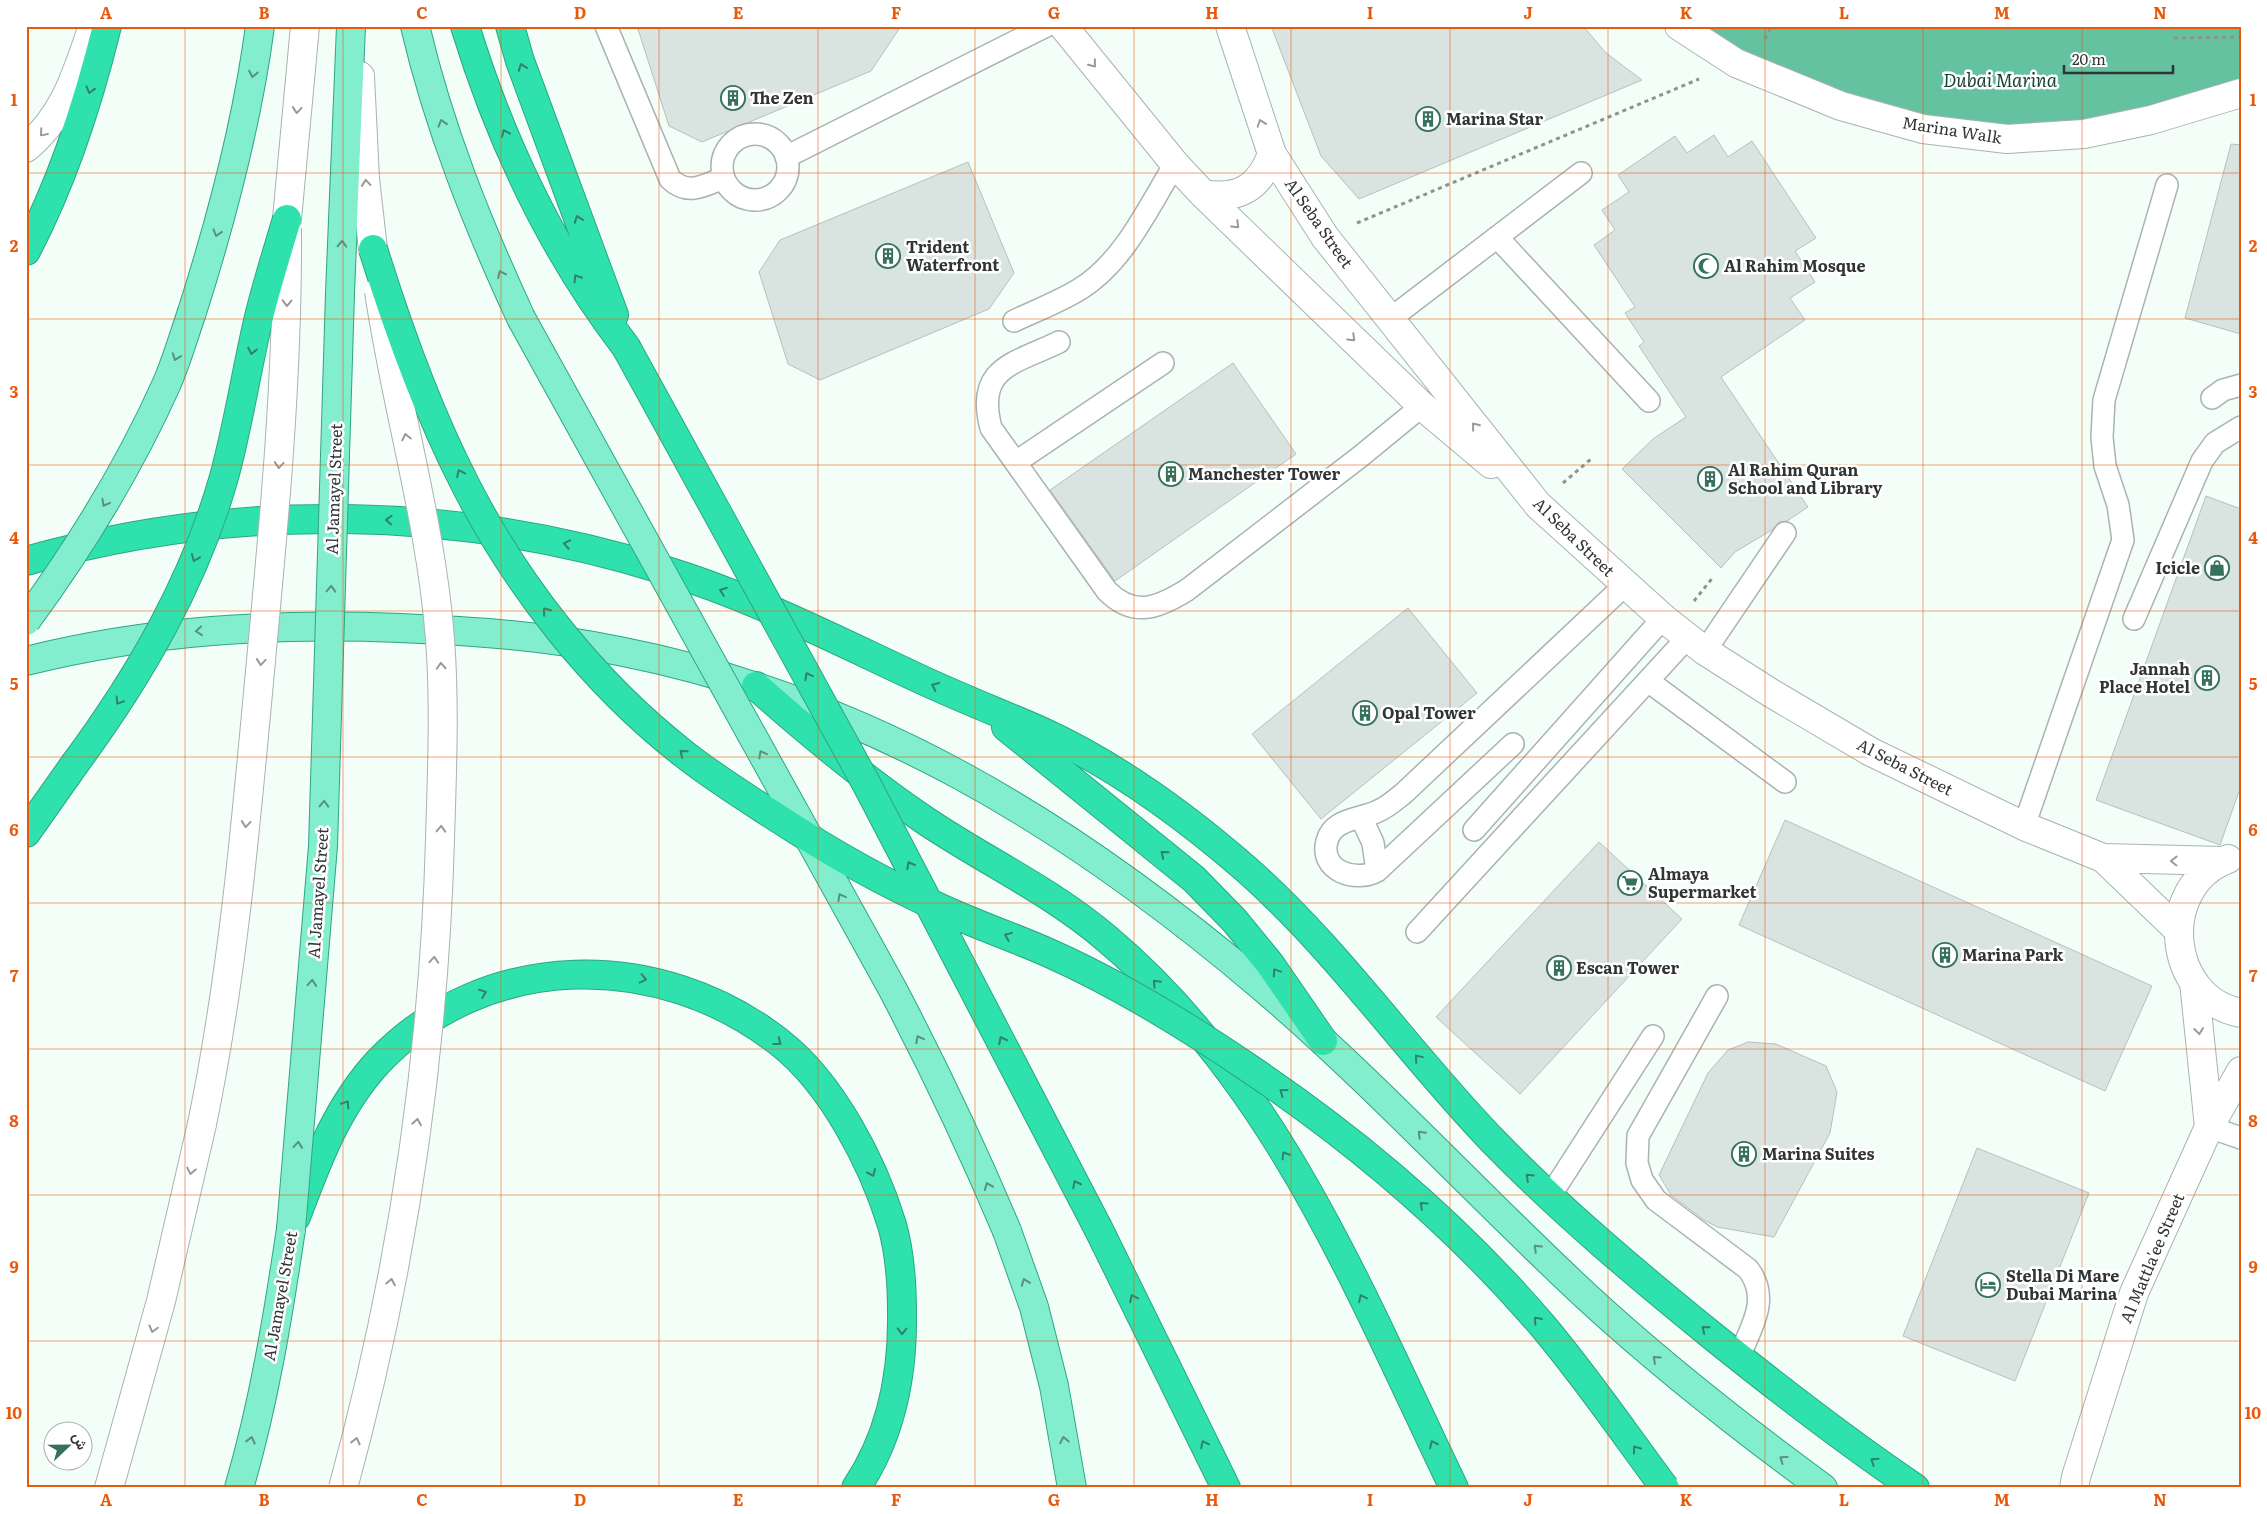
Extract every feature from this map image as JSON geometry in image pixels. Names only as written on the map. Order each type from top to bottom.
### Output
[{"type":"highway","points":[[26,251],[55,188],[77,130],[106,26]]},
{"type":"highway","points":[[465,26],[492,102],[543,216],[567,262],[594,306],[626,346]]},
{"type":"highway","points":[[510,26],[520,61],[626,346],[862,776],[1098,1228],[1226,1488]]},
{"type":"highway","points":[[26,833],[131,683],[163,628],[206,529],[223,478],[258,320],[287,219]]},
{"type":"highway","points":[[373,249],[392,309],[437,425],[463,482],[494,536],[528,588],[566,638],[608,684],[653,728],[722,782],[827,850],[937,907],[1053,954],[1104,981],[1202,1038],[1297,1102],[1387,1173],[1471,1250],[1511,1291],[1588,1382],[1665,1488]]},
{"type":"highway","points":[[26,561],[120,537],[211,524],[312,518],[395,520],[486,529],[577,546],[666,570],[752,602],[979,706],[1046,734],[1100,763],[1196,828],[1244,867],[1295,916],[1485,1132],[1550,1196],[1636,1273],[1739,1357],[1852,1445],[1915,1488]]},
{"type":"highway","points":[[756,686],[838,756],[917,815],[1058,900],[1106,937],[1151,978],[1193,1022],[1231,1070],[1305,1188],[1339,1250],[1454,1488]]},
{"type":"highway","points":[[979,706],[1194,879],[1234,920],[1270,964],[1323,1041]]},
{"type":"highway","points":[[26,810],[74,765]]},
{"type":"highway","points":[[291,1229],[321,1150],[337,1118],[356,1089],[379,1062],[405,1038],[433,1017],[465,1000],[532,978],[567,974],[602,974],[637,978],[672,986],[738,1014],[782,1044],[821,1085],[851,1129],[874,1177],[892,1227],[902,1280],[903,1334],[898,1386],[882,1437],[856,1488]]},
{"type":"main road","points":[[26,621],[60,574],[100,512],[136,448],[167,381],[192,312],[218,230],[239,148],[260,26]]},
{"type":"main road","name":"Al Jamayel Street","points":[[239,1488],[275,1331],[291,1229],[323,846],[340,293],[351,26]]},
{"type":"main road","points":[[415,26],[451,153],[483,236],[521,318],[892,988],[934,1067],[972,1148],[1007,1231],[1034,1307],[1054,1386],[1072,1488]]},
{"type":"main road","points":[[26,661],[104,644],[179,633],[254,627],[329,625],[476,631],[547,639],[644,656],[756,686],[823,710],[889,738],[953,770],[1015,805],[1140,890],[1194,932],[1323,1041],[1418,1130],[1585,1296],[1748,1434],[1823,1488]]},
{"type":"street","points":[[26,148],[41,136],[59,112],[72,85],[93,26]]},
{"type":"street","points":[[109,1488],[138,1389],[183,1212],[216,1055],[227,986],[244,848],[280,455],[287,337],[287,219],[305,26]]},
{"type":"street","points":[[344,1488],[381,1332],[403,1219],[420,1106],[432,992],[439,878],[443,763],[442,667],[434,579],[395,385],[373,249],[361,108],[359,26]]},
{"type":"street","points":[[1063,26],[1175,164],[1203,194],[1422,406],[1538,505]]},
{"type":"street","name":"Al Seba Street","points":[[1230,26],[1272,154],[1325,237],[1538,505],[1663,618],[1696,644],[1771,693],[1871,752],[2024,826],[2103,858],[2178,930]]},
{"type":"street","name":"Marina Walk","points":[[1679,26],[1736,63],[1841,106],[1914,126],[2007,139],[2084,134],[2151,120],[2241,93]]},
{"type":"street","points":[[1203,194],[1221,197],[1239,194],[1254,185],[1266,171],[1272,154]]},
{"type":"street","name":"Al Seba Street","points":[[2103,858],[2232,858]]},
{"type":"street","points":[[2232,858],[2205,873],[2191,889],[2181,909],[2178,930],[2182,957],[2194,982],[2211,1000],[2241,1013]]},
{"type":"street","points":[[2194,982],[2209,1127]]},
{"type":"street","name":"Al Mattla'ee Street","points":[[2069,1484],[2134,1293],[2209,1127],[2241,1071]]},
{"type":"lane","points":[[606,26],[670,179],[678,187],[696,189],[723,178]]},
{"type":"lane","points":[[786,157],[1046,26]]},
{"type":"lane","points":[[757,134],[769,138],[779,146],[786,157],[788,170],[784,182],[776,192],[765,199],[752,201],[740,197],[730,189],[723,178],[722,165],[725,152],[733,142],[744,136],[757,134]]},
{"type":"lane","points":[[1014,321],[1080,289],[1104,269],[1127,240],[1175,164]]},
{"type":"lane","points":[[1390,319],[1581,173]]},
{"type":"lane","points":[[2024,826],[2124,540],[2118,505],[2104,466],[2102,437],[2104,400],[2167,185]]},
{"type":"lane","points":[[1497,237],[1648,401]]},
{"type":"lane","points":[[1059,342],[1005,368],[993,377],[988,387],[986,400],[991,428],[1107,591],[1117,601],[1129,606],[1143,608],[1170,601],[1422,406]]},
{"type":"lane","points":[[1016,462],[1163,363]]},
{"type":"lane","points":[[2212,398],[2223,390],[2241,385]]},
{"type":"lane","points":[[2134,618],[2202,461],[2215,443],[2241,427]]},
{"type":"lane","points":[[1417,932],[1648,680],[1696,644],[1785,533]]},
{"type":"lane","points":[[1513,744],[1377,871],[1361,876],[1343,874],[1335,869],[1326,852],[1326,842],[1332,831],[1341,823],[1390,805],[1404,794],[1625,584]]},
{"type":"lane","points":[[1474,830],[1663,618]]},
{"type":"lane","points":[[1648,680],[1785,782]]},
{"type":"lane","points":[[1361,817],[1373,843],[1377,871]]},
{"type":"lane","points":[[1717,996],[1638,1136],[1637,1163],[1642,1180],[1656,1200],[1748,1269],[1754,1276],[1760,1295],[1759,1304],[1739,1357]]},
{"type":"lane","points":[[1550,1196],[1653,1036]]},
{"type":"lane","points":[[2209,1127],[2241,1138]]},
{"type":"path","points":[[2174,38],[2241,36]]},
{"type":"path","points":[[1325,237],[1736,63]]},
{"type":"water","name":"Dubai Marina","points":[[1696,26],[2241,26],[2241,85],[2207,99],[2002,137],[1831,97],[1706,36]]},
{"type":"building","name":"The Zen","points":[[637,26],[901,26],[871,71],[702,142],[669,126]]},
{"type":"building","name":"Marina Star","points":[[1271,26],[1583,26],[1606,53],[1642,80],[1359,199],[1321,156]]},
{"type":"building","name":"Al Rahim Mosque","points":[[1714,135],[1728,157],[1752,141],[1816,238],[1795,251],[1815,282],[1790,298],[1805,320],[1721,377],[1808,507],[1787,521],[1779,522],[1772,530],[1735,552],[1721,568],[1622,469],[1653,439],[1686,417],[1639,346],[1644,342],[1625,313],[1635,307],[1594,245],[1615,230],[1602,210],[1629,192],[1618,175],[1675,136],[1687,153]]},
{"type":"building","points":[[2231,144],[2241,145],[2241,334],[2185,318]]},
{"type":"building","name":"Trident Waterfront","points":[[968,162],[1014,273],[989,309],[820,380],[788,364],[759,272],[780,240]]},
{"type":"building","name":"Manchester Tower","points":[[1233,363],[1296,454],[1115,581],[1050,490]]},
{"type":"building","name":"Jannah Place Hotel","points":[[2206,496],[2241,509],[2241,786],[2220,845],[2096,800]]},
{"type":"building","name":"Opal Tower","points":[[1408,608],[1477,693],[1321,819],[1252,734]]},
{"type":"building","name":"Marina Park","points":[[1785,820],[2152,986],[2105,1091],[1739,925]]},
{"type":"building","name":"Escan Tower","points":[[1599,842],[1682,919],[1520,1094],[1436,1017]]},
{"type":"building","name":"Marina Suites","points":[[1748,1042],[1776,1044],[1826,1066],[1837,1092],[1830,1133],[1774,1237],[1717,1227],[1704,1220],[1671,1195],[1659,1175],[1708,1073],[1728,1050]]},
{"type":"building","name":"Stella Di Mare Dubai Marina","points":[[1977,1148],[2089,1193],[2015,1381],[1903,1336]]},
{"type":"place","name":"The Zen","points":[[733,98]]},
{"type":"place","name":"Marina Star","points":[[1428,119]]},
{"type":"place","name":"Trident Waterfront","points":[[888,256]]},
{"type":"place","name":"Al Rahim Mosque","points":[[1706,266]]},
{"type":"place","name":"Manchester Tower","points":[[1171,474]]},
{"type":"place","name":"Al Rahim Quran School and Library","points":[[1710,479]]},
{"type":"place","name":"Icicle","points":[[2217,568]]},
{"type":"place","name":"Jannah Place Hotel","points":[[2207,678]]},
{"type":"place","name":"Opal Tower","points":[[1365,713]]},
{"type":"place","name":"Almaya Supermarket","points":[[1630,883]]},
{"type":"place","name":"Marina Park","points":[[1945,955]]},
{"type":"place","name":"Escan Tower","points":[[1559,968]]},
{"type":"place","name":"Marina Suites","points":[[1744,1154]]},
{"type":"place","name":"Stella Di Mare Dubai Marina","points":[[1988,1285]]}]
